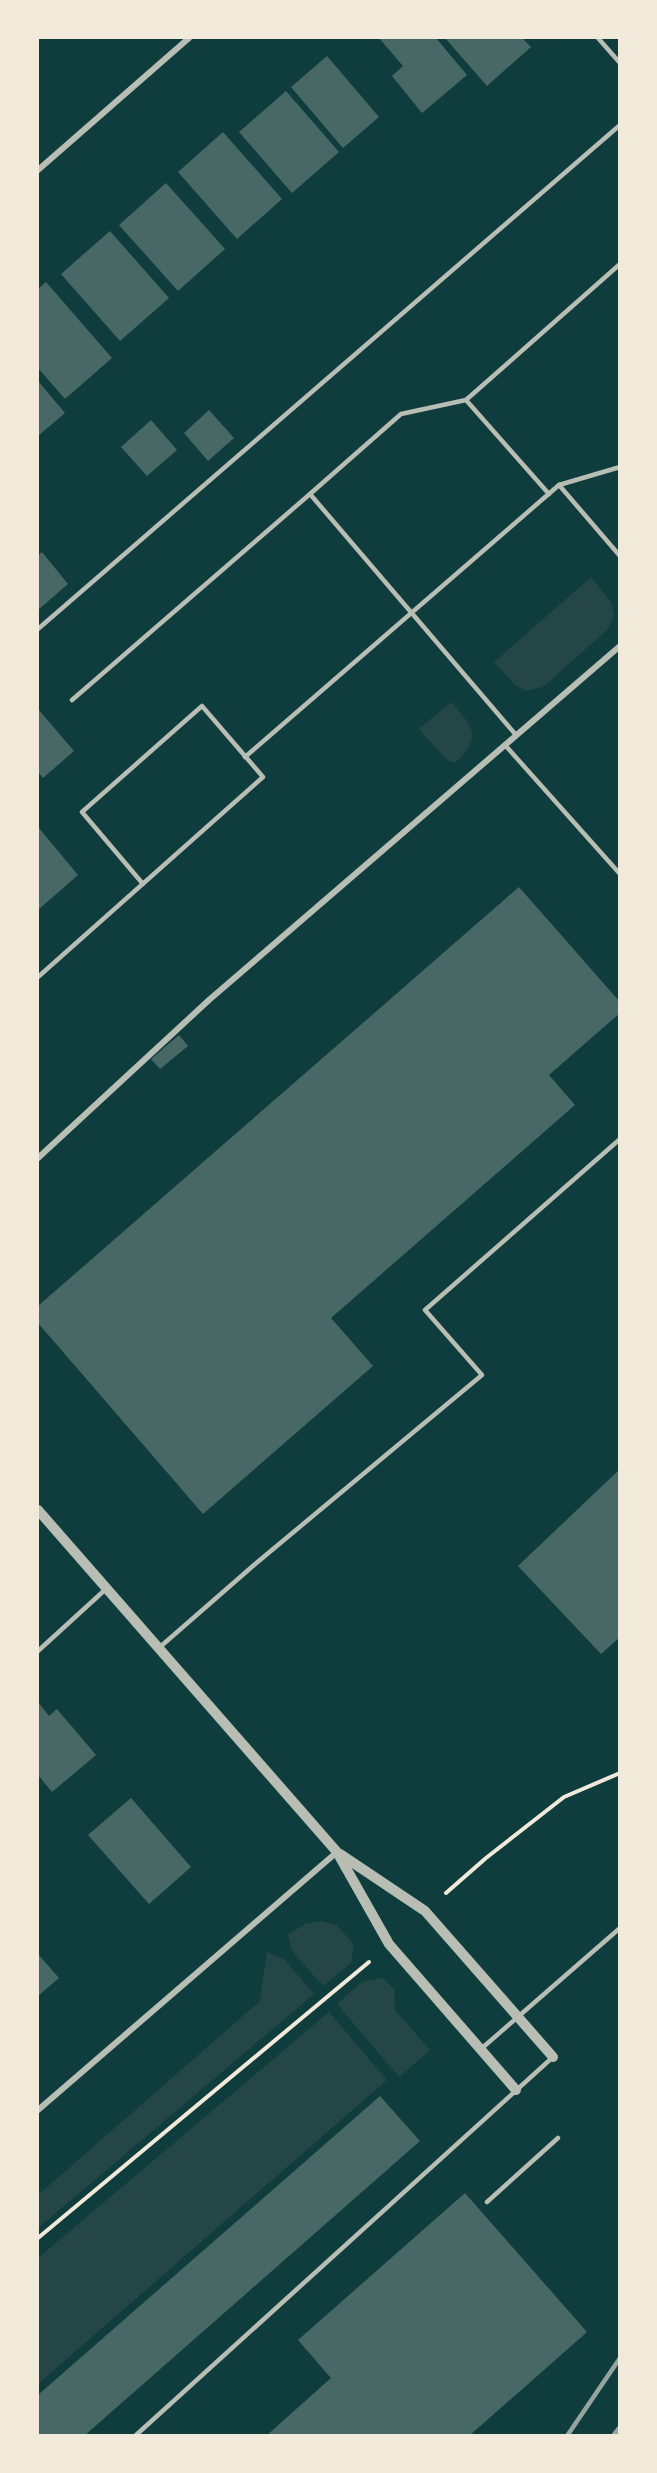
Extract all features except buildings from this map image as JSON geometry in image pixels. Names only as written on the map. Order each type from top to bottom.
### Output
[{"type":"street","points":[[38,170],[189,38]]},
{"type":"street","points":[[38,1158],[209,1000],[620,646]]},
{"type":"street","points":[[38,1510],[337,1852],[389,1944],[516,2090]]},
{"type":"street","points":[[337,1852],[425,1911],[553,2057]]},
{"type":"street","points":[[38,2110],[337,1852]]},
{"type":"lane","points":[[598,38],[620,63]]},
{"type":"lane","points":[[38,630],[620,125]]},
{"type":"lane","points":[[72,700],[402,414],[466,400],[620,264]]},
{"type":"lane","points":[[466,400],[549,494]]},
{"type":"lane","points":[[245,757],[559,485],[620,467]]},
{"type":"lane","points":[[559,485],[620,556]]},
{"type":"lane","points":[[310,494],[516,735]]},
{"type":"lane","points":[[38,977],[143,884],[262,777],[202,706],[82,813],[143,884]]},
{"type":"lane","points":[[505,745],[620,874]]},
{"type":"lane","points":[[160,1647],[254,1564],[482,1375],[425,1310],[620,1139]]},
{"type":"lane","points":[[38,1651],[107,1588]]},
{"type":"lane","points":[[481,2049],[620,1928]]},
{"type":"lane","points":[[135,2436],[553,2057]]},
{"type":"lane","points":[[487,2202],[558,2138]]},
{"type":"path","points":[[448,1892],[486,1858],[564,1797],[620,1773]]},
{"type":"path","points":[[38,2238],[369,1962]]},
{"type":"shaded area","points":[[591,577],[611,602],[614,616],[608,629],[543,687],[526,691],[515,685],[494,662]]},
{"type":"shaded area","points":[[451,702],[465,718],[472,732],[469,746],[455,763],[448,761],[419,729]]},
{"type":"shaded area","points":[[321,1921],[337,1925],[354,1945],[351,1963],[323,1986],[292,1951],[288,1935],[305,1924]]},
{"type":"shaded area","points":[[267,1952],[284,1959],[314,1994],[38,2228],[38,2195],[260,2001]]},
{"type":"shaded area","points":[[383,1978],[394,1989],[395,2010],[430,2050],[399,2077],[337,2004],[363,1981]]},
{"type":"shaded area","points":[[329,2012],[387,2080],[38,2384],[38,2258]]},
{"type":"railway","points":[[567,2436],[620,2358]]},
{"type":"railway","points":[[613,2436],[620,2427]]}]
